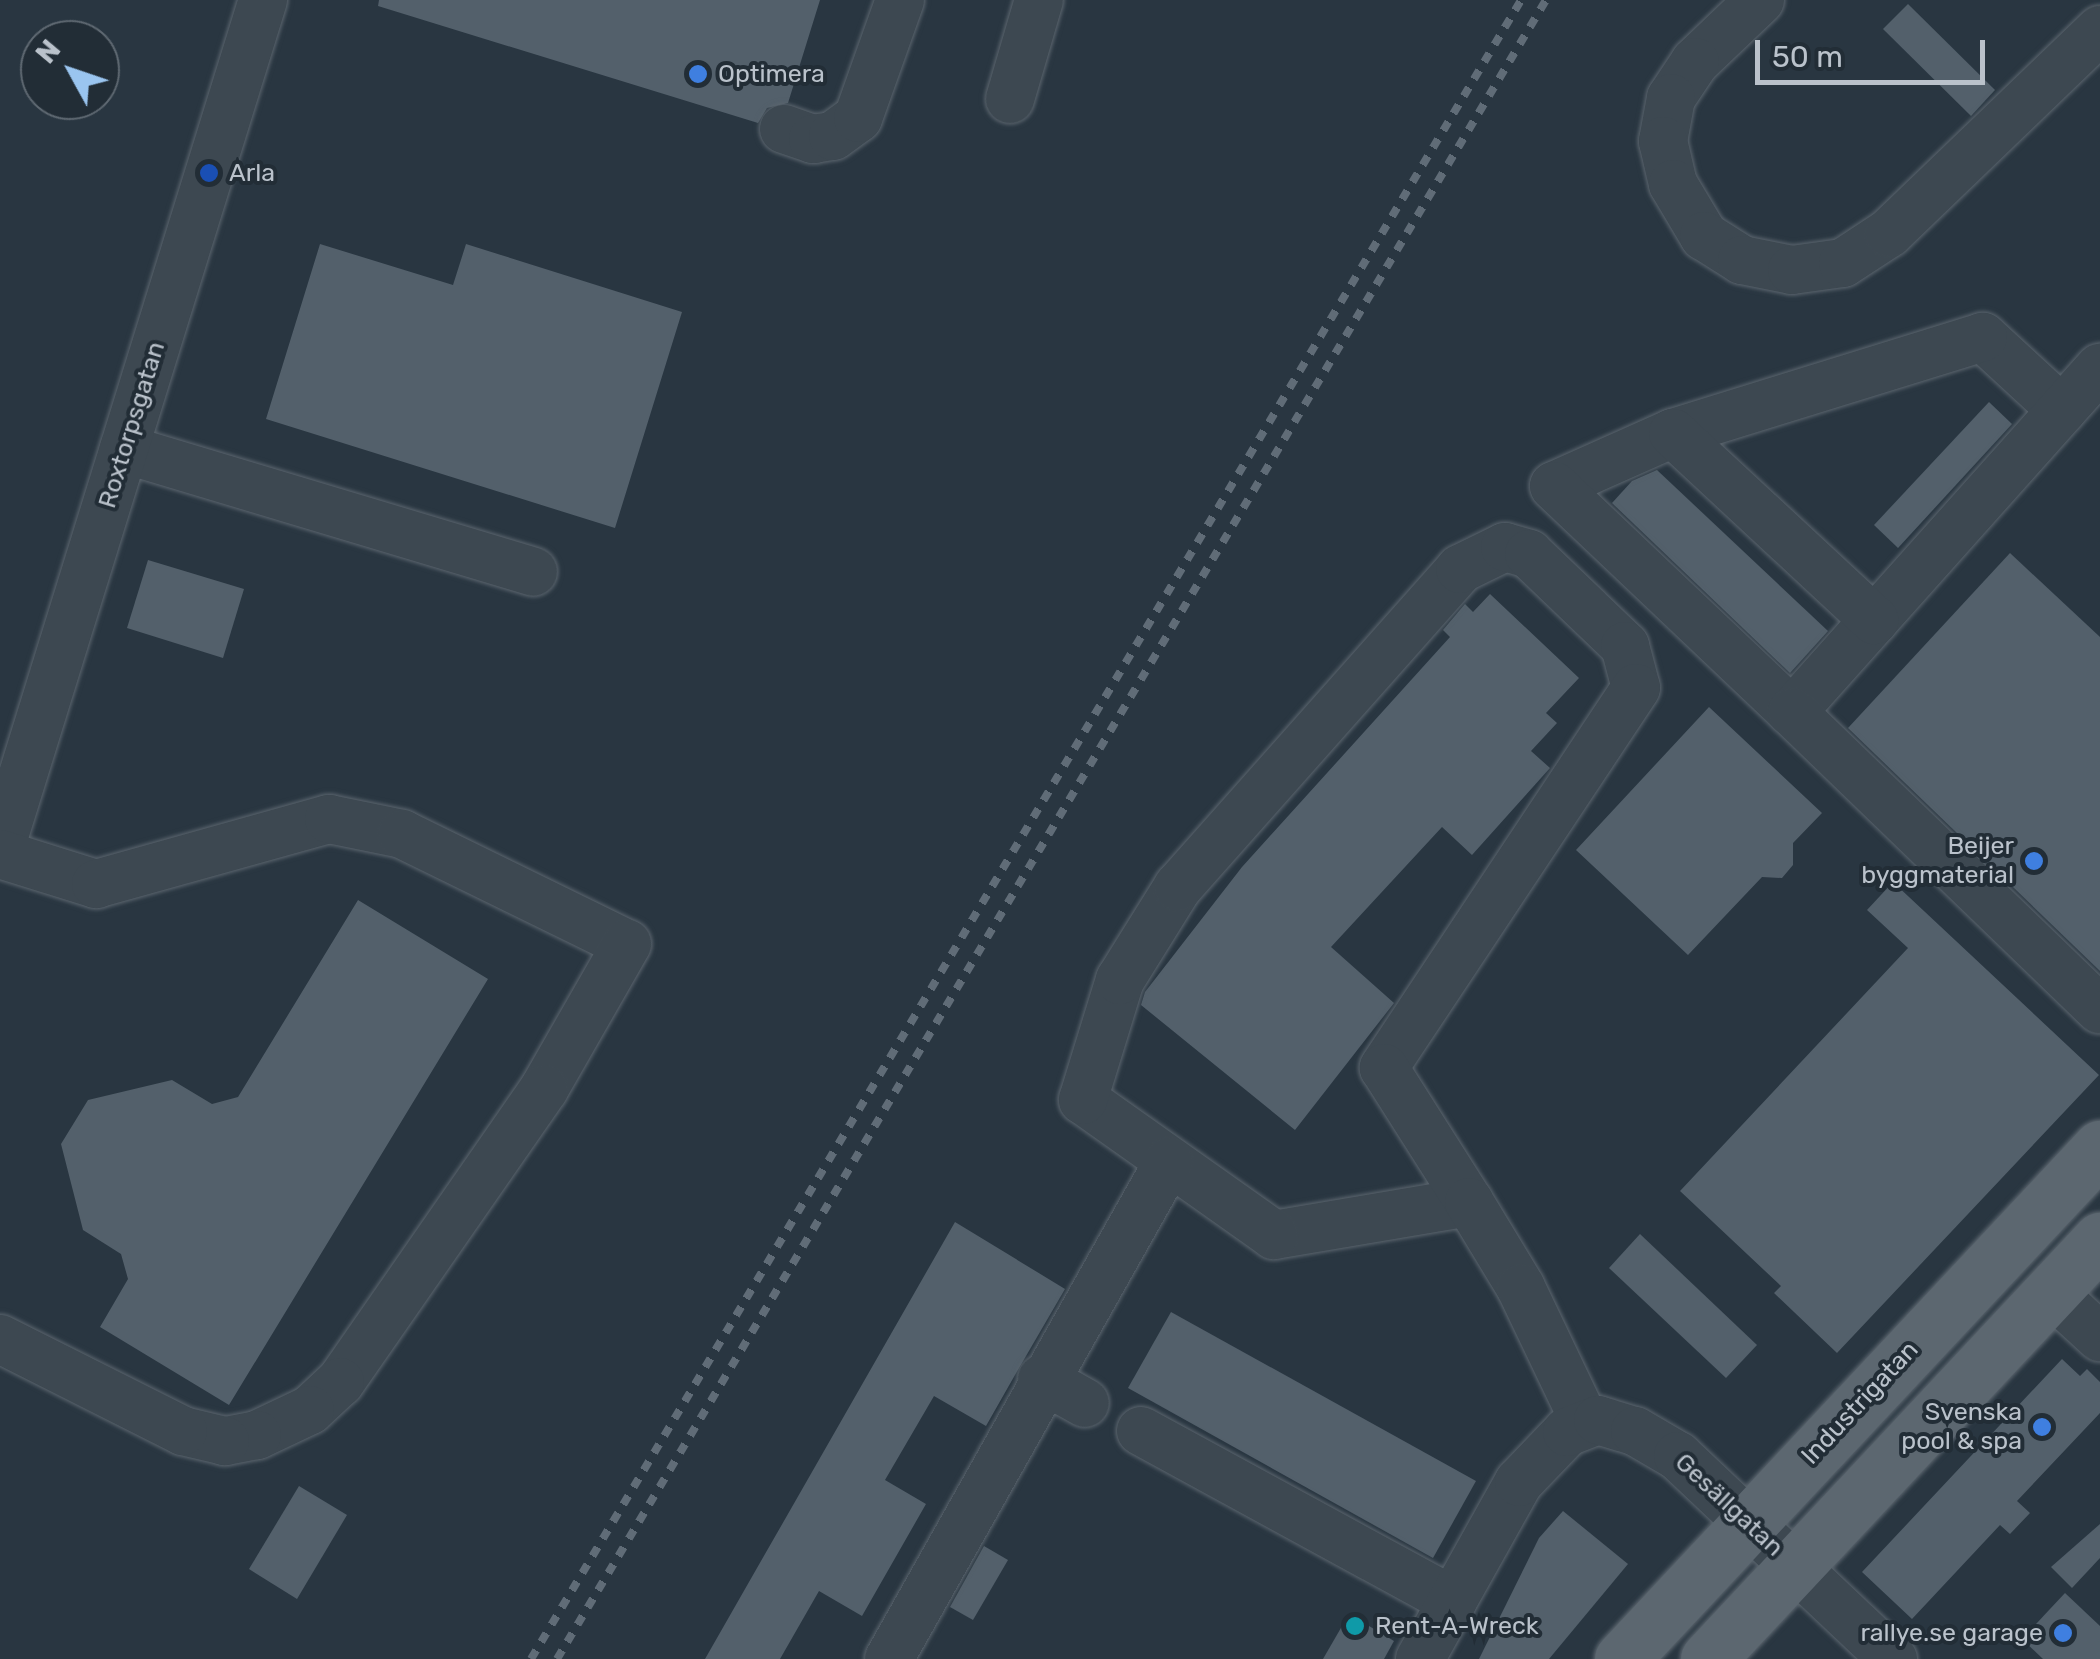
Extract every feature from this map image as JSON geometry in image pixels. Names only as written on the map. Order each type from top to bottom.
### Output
[{"type":"main road","name":"Industrigatan","points":[[1622,1659],[2100,1148]]},
{"type":"main road","points":[[1708,1659],[2100,1240]]},
{"type":"street","name":"Roxtorpsgatan","points":[[0,852],[263,0]]},
{"type":"street","points":[[784,128],[813,139],[834,136],[858,118],[900,0]]},
{"type":"street","points":[[1010,99],[1039,0]]},
{"type":"street","points":[[1760,0],[1695,62],[1671,98],[1663,142],[1673,184],[1704,236],[1742,260],[1792,270],[1844,263],[1889,233],[2100,30]]},
{"type":"street","points":[[2062,410],[1983,338],[1673,433],[1554,486],[2100,1009]]},
{"type":"street","points":[[1792,712],[2100,368]]},
{"type":"street","points":[[1673,433],[1874,620]]},
{"type":"street","points":[[124,449],[533,572]]},
{"type":"street","points":[[1420,1659],[1519,1482],[1549,1447],[1585,1422],[1521,1288],[1469,1202],[1384,1068],[1636,688],[1625,646],[1529,554],[1505,547],[1460,569],[1178,887],[1120,980],[1083,1100],[1274,1236],[1469,1202]]},
{"type":"street","points":[[0,852],[96,884],[329,820],[402,834],[626,944],[544,1089],[340,1382],[310,1410],[256,1435],[225,1440],[183,1431],[0,1338]]},
{"type":"street","points":[[889,1659],[1042,1378],[1169,1161]]},
{"type":"street","points":[[2052,1292],[2100,1337]]},
{"type":"street","points":[[1042,1378],[1085,1403]]},
{"type":"street","name":"Gesällgatan","points":[[1585,1422],[1614,1423],[1660,1443],[1794,1564],[1880,1655]]},
{"type":"street","points":[[1141,1431],[1453,1601]]},
{"type":"building","name":"Optimera","points":[[379,0],[820,0],[788,103],[767,108],[758,123],[378,6]]},
{"type":"building","points":[[1908,4],[1995,90],[1971,116],[1883,29]]},
{"type":"building","points":[[320,244],[453,285],[466,244],[682,312],[615,528],[266,419]]},
{"type":"building","points":[[1989,402],[2012,424],[1898,548],[1874,525]]},
{"type":"building","points":[[1657,470],[1828,631],[1790,673],[1612,503],[1632,481]]},
{"type":"building","name":"Beijer byggmaterial","points":[[2010,553],[2100,637],[2100,971],[1848,728]]},
{"type":"building","points":[[148,560],[244,589],[223,658],[127,628]]},
{"type":"building","points":[[1490,594],[1579,678],[1546,713],[1557,723],[1531,751],[1550,768],[1472,855],[1442,827],[1331,947],[1394,1003],[1295,1130],[1141,1005],[1145,992],[1242,867],[1450,637],[1443,630],[1465,604],[1473,612]]},
{"type":"building","points":[[1709,707],[1822,813],[1793,843],[1793,865],[1782,878],[1762,877],[1688,955],[1576,850]]},
{"type":"building","points":[[1893,882],[2099,1075],[1837,1353],[1774,1293],[1781,1286],[1680,1191],[1908,948],[1867,910]]},
{"type":"building","points":[[358,900],[488,979],[229,1405],[100,1327],[128,1279],[121,1254],[83,1230],[61,1144],[88,1100],[172,1080],[212,1104],[238,1097]]},
{"type":"building","points":[[955,1222],[1065,1289],[986,1426],[934,1396],[885,1480],[926,1504],[862,1616],[819,1591],[780,1659],[705,1659]]},
{"type":"building","points":[[1640,1234],[1757,1345],[1726,1378],[1609,1268]]},
{"type":"building","points":[[1171,1312],[1476,1481],[1433,1558],[1128,1388]]},
{"type":"building","points":[[2062,1359],[2080,1376],[2087,1369],[2100,1382],[2100,1413],[2017,1501],[2030,1513],[2010,1534],[2000,1525],[1912,1619],[1862,1572]]},
{"type":"building","points":[[299,1486],[347,1515],[297,1599],[249,1569]]},
{"type":"building","points":[[1563,1511],[1628,1564],[1549,1659],[1479,1659],[1539,1538]]},
{"type":"building","points":[[2100,1524],[2100,1558],[2072,1588],[2051,1567]]},
{"type":"building","points":[[984,1546],[1008,1560],[973,1620],[950,1607]]},
{"type":"building","name":"rallye.se garage","points":[[2065,1593],[2100,1626],[2100,1659],[2043,1659],[2022,1639]]},
{"type":"building","name":"Rent-A-Wreck","points":[[1349,1614],[1394,1641],[1384,1659],[1323,1659]]},
{"type":"railway","points":[[531,1659],[1521,0]]},
{"type":"railway","points":[[557,1659],[1546,0]]},
{"type":"place","name":"Optimera","points":[[698,74]]},
{"type":"place","name":"Arla","points":[[209,173]]},
{"type":"place","name":"Beijer byggmaterial","points":[[2034,861]]},
{"type":"place","name":"Svenska pool & spa","points":[[2042,1427]]},
{"type":"place","name":"Rent-A-Wreck","points":[[1355,1626]]},
{"type":"place","name":"rallye.se garage","points":[[2063,1633]]}]
